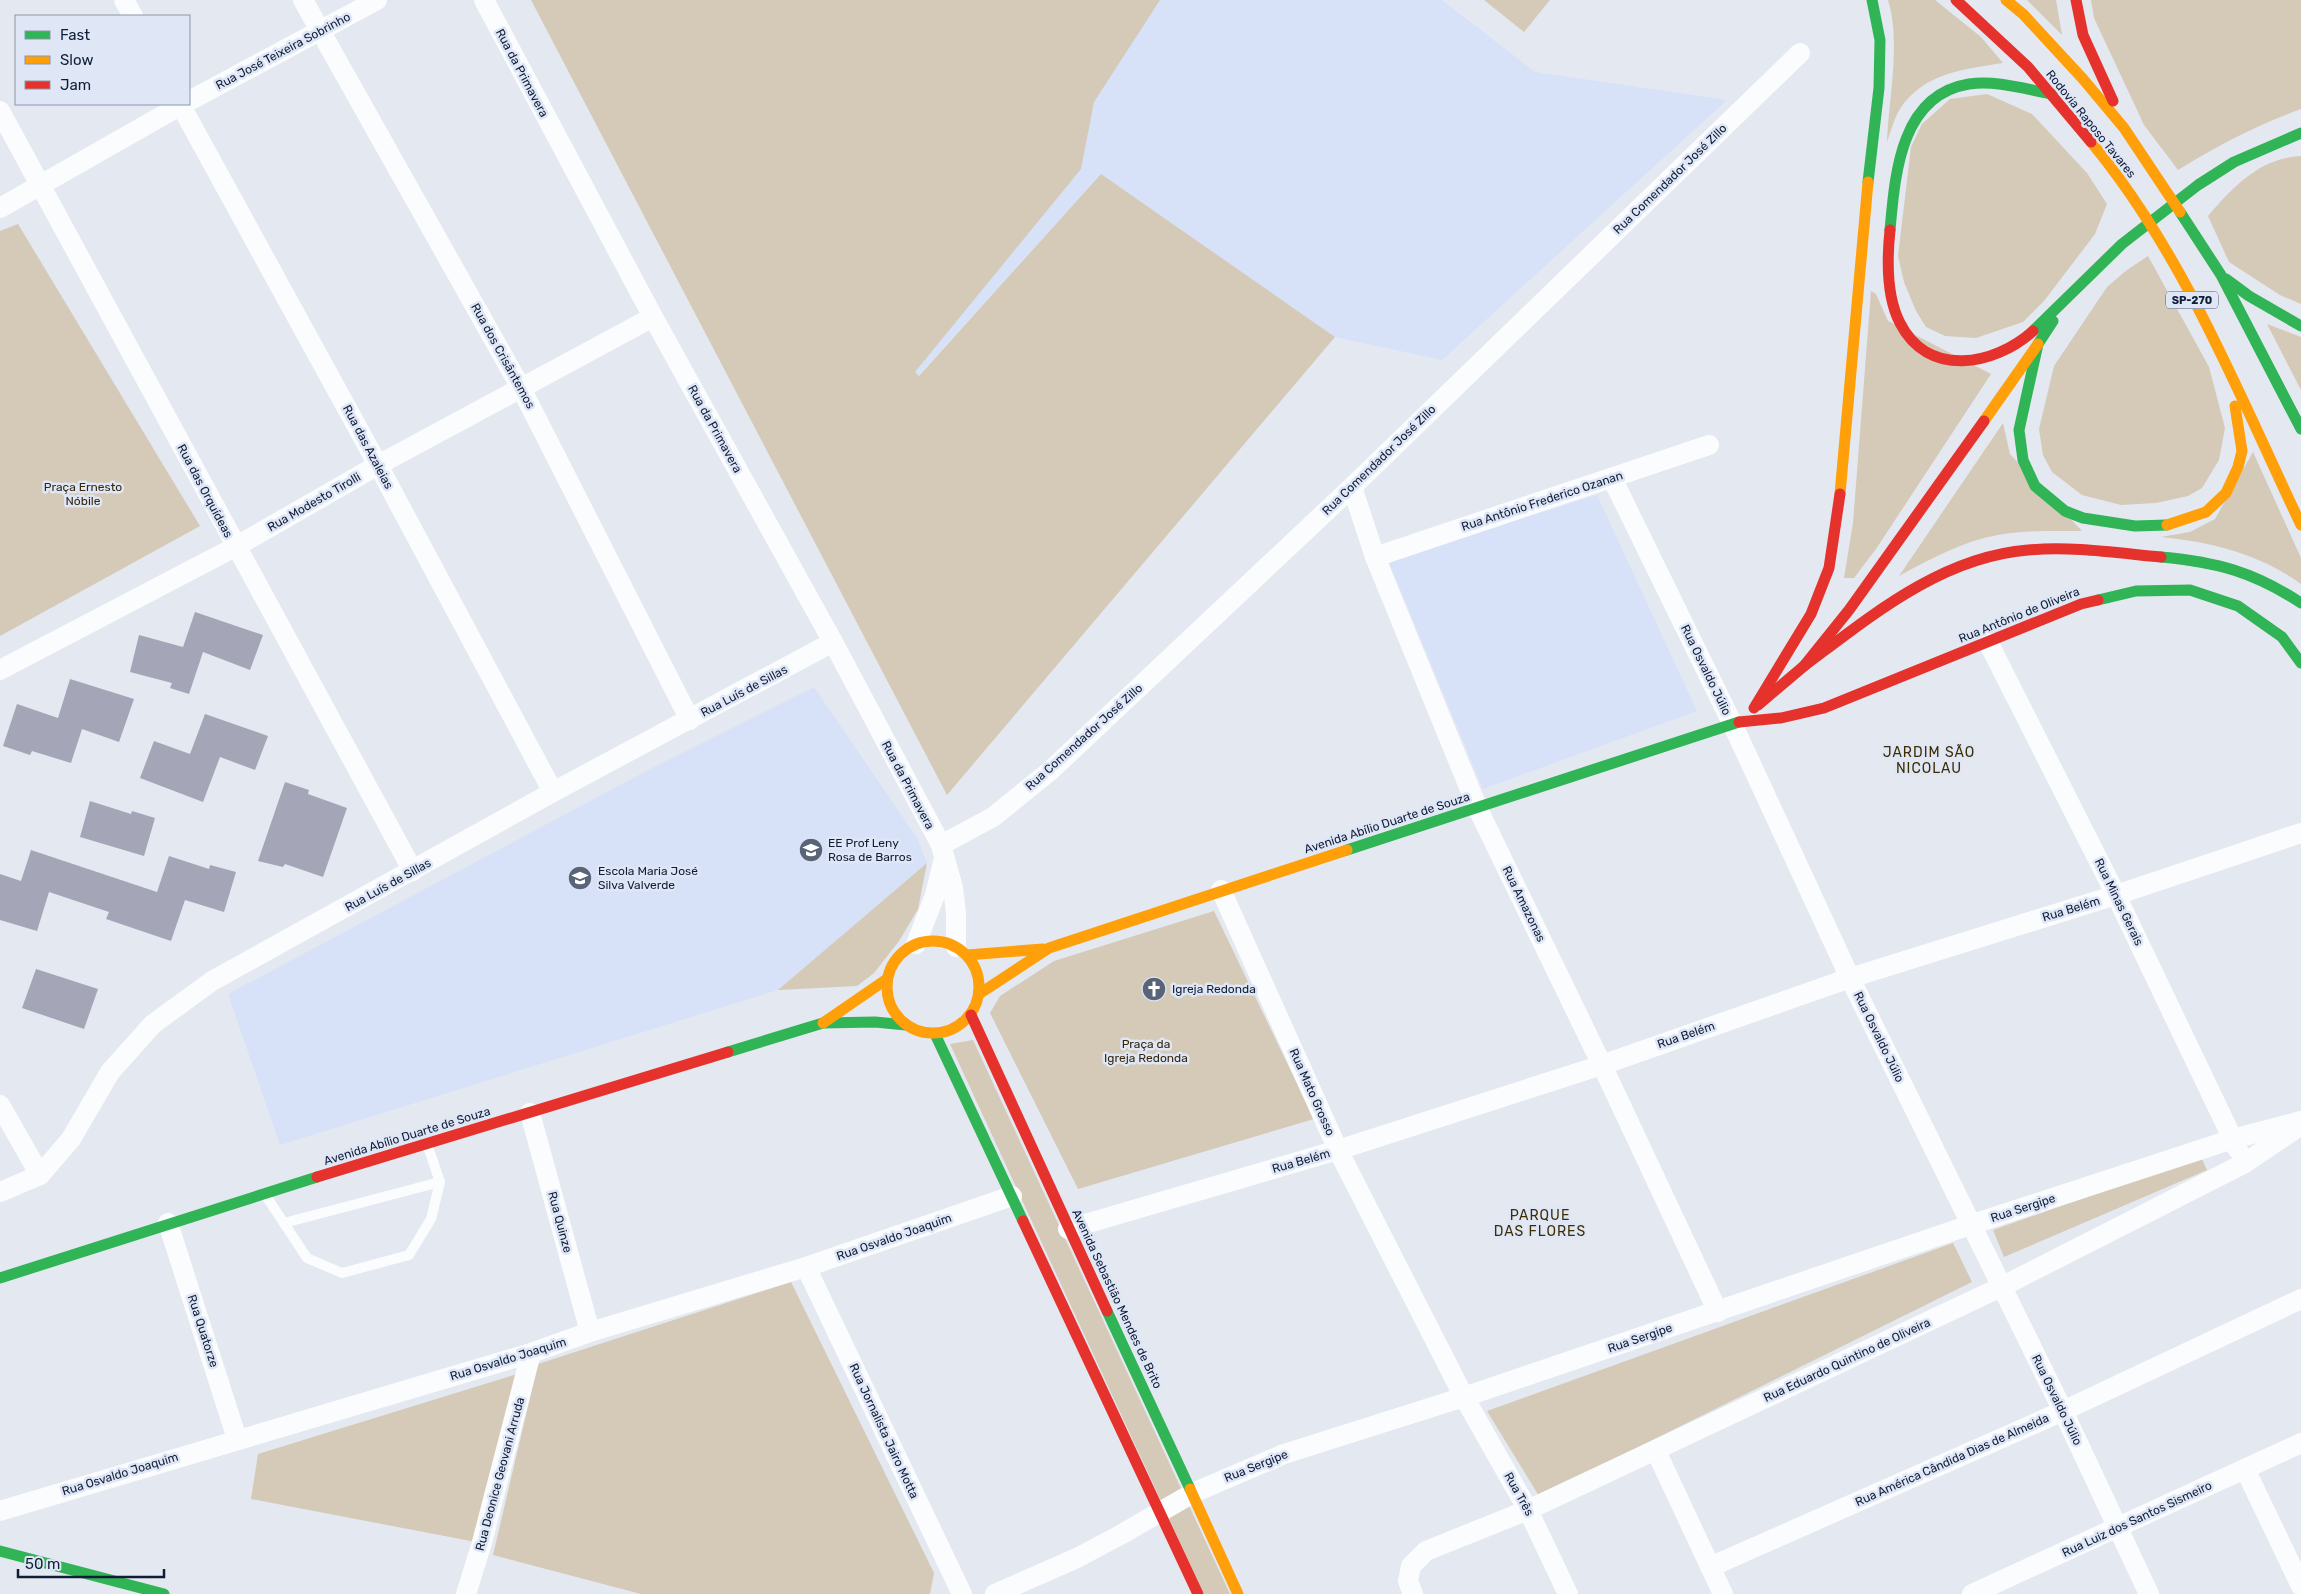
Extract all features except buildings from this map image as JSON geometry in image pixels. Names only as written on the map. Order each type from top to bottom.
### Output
[{"type":"main road","points":[[1754,708],[1811,614],[1828,568],[1833,540],[1839,503],[1865,213],[1879,88],[1880,40],[1872,0]]},
{"type":"main road","name":"Rodovia Raposo Tavares","points":[[1956,0],[2028,68],[2052,94],[2118,175],[2178,272],[2225,364],[2301,525]]},
{"type":"main road","name":"Rodovia Raposo Tavares","points":[[2006,0],[2023,14],[2083,79],[2124,128],[2221,275],[2301,429]]},
{"type":"main road","points":[[2076,0],[2084,35],[2124,128]]},
{"type":"main road","points":[[2052,94],[1986,83],[1958,87],[1944,92],[1928,103],[1912,124],[1900,155],[1891,213],[1887,257],[1890,286],[1898,318],[1913,343],[1926,352],[1959,362],[1977,361],[2002,352],[2036,329],[2063,305],[2113,252],[2184,195],[2220,170],[2242,158],[2301,134]]},
{"type":"main road","points":[[2269,148],[2293,148]]},
{"type":"main road","points":[[2221,275],[2248,296],[2301,326]]},
{"type":"main road","points":[[1804,666],[1848,610],[2038,344],[2063,305]]},
{"type":"main road","points":[[2038,344],[2019,430],[2023,460],[2035,486],[2065,511],[2083,518],[2135,526],[2168,525],[2191,518],[2206,512],[2226,493],[2238,467],[2242,451],[2239,426],[2225,364]]},
{"type":"main road","points":[[1732,722],[1754,708],[1804,666],[1867,618],[1912,588],[1966,564],[2013,551],[2056,549],[2204,561],[2253,575],[2301,603]]},
{"type":"main road","name":"Rua Antônio de Oliveira","points":[[1732,722],[1781,718],[1824,708],[2081,604],[2136,591],[2190,590],[2238,606],[2282,637],[2301,663]]},
{"type":"main road","name":"Avenida Abílio Duarte de Souza","points":[[979,994],[1049,948],[1221,890],[1478,809],[1732,722]]},
{"type":"main road","points":[[930,940],[943,942],[962,951],[978,973],[979,994],[971,1015],[949,1031],[935,1034],[920,1031],[906,1025],[894,1012],[888,996],[887,980],[897,958],[916,944],[930,940]]},
{"type":"main road","name":"Avenida Abílio Duarte de Souza","points":[[962,951],[1049,948]]},
{"type":"main road","name":"Avenida Abílio Duarte de Souza","points":[[823,1023],[887,980]]},
{"type":"main road","name":"Avenida Sebastião Mendes de Brito","points":[[971,1015],[1068,1229],[1193,1492],[1238,1594]]},
{"type":"main road","name":"Avenida Abílio Duarte de Souza","points":[[0,1278],[263,1192],[530,1113],[823,1023],[875,1022],[906,1025]]},
{"type":"main road","points":[[935,1034],[1198,1594]]},
{"type":"main road","points":[[1,1556],[164,1594]]},
{"type":"street","points":[[124,0],[132,15]]},
{"type":"street","name":"Rua dos Crisântemos","points":[[304,0],[320,32],[521,388],[690,720]]},
{"type":"street","name":"Rua José Teixeira Sobrinho","points":[[190,99],[320,32],[377,0]]},
{"type":"street","name":"Rua da Primavera","points":[[484,0],[653,317],[833,642],[942,852],[953,888],[962,951]]},
{"type":"street","name":"Rua Comendador José Zillo","points":[[942,852],[993,817],[1050,771],[1352,486],[1800,53]]},
{"type":"street","name":"Rua José Teixeira Sobrinho","points":[[0,208],[40,187],[180,105]]},
{"type":"street","name":"Rua das Azaleias","points":[[184,105],[553,792]]},
{"type":"street","name":"Rua das Orquídeas","points":[[0,111],[235,547],[413,871]]},
{"type":"street","name":"Rua Modesto Tirolli","points":[[0,670],[235,547],[378,465],[653,317]]},
{"type":"street","name":"Rua Antônio Frederico Ozanan","points":[[1375,557],[1709,445]]},
{"type":"street","name":"Rua Osvaldo Júlio","points":[[1612,478],[1732,722],[1850,978],[2063,1411],[2149,1594]]},
{"type":"street","name":"Rua Amazonas","points":[[1352,486],[1375,557],[1478,809],[1602,1065],[1718,1312]]},
{"type":"street","name":"Rua Luís de Sillas","points":[[0,1192],[40,1175],[71,1139],[110,1072],[153,1024],[212,981],[553,792],[833,642]]},
{"type":"street","name":"Rua Minas Gerais","points":[[1988,642],[2116,895],[2245,1164]]},
{"type":"street","name":"Rua Belém","points":[[1068,1229],[1338,1150],[1602,1065],[1850,978],[2116,895],[2301,833]]},
{"type":"street","points":[[916,944],[935,895],[942,852]]},
{"type":"street","name":"Rua Mato Grosso","points":[[1221,890],[1338,1150],[1464,1397]]},
{"type":"street","points":[[0,1105],[40,1175]]},
{"type":"street","name":"Rua Quinze","points":[[530,1113],[590,1332]]},
{"type":"street","name":"Rua Sergipe","points":[[995,1594],[1077,1558],[1193,1492],[1284,1454],[1464,1397],[1970,1225],[2233,1139],[2301,1121]]},
{"type":"street","name":"Rua Eduardo Quintino de Oliveira","points":[[1413,1594],[1408,1581],[1411,1566],[1426,1551],[1528,1510],[2001,1287],[2245,1164],[2301,1125]]},
{"type":"street","name":"Rua Osvaldo Joaquim","points":[[0,1511],[531,1353],[590,1332],[806,1267],[1012,1196]]},
{"type":"street","name":"Rua Quatorze","points":[[168,1223],[237,1439]]},
{"type":"street","name":"Rua Jornalista Jairo Motta","points":[[806,1267],[962,1594]]},
{"type":"street","name":"Rua América Cândida Dias de Almeida","points":[[1710,1566],[2063,1411],[2301,1299]]},
{"type":"street","name":"Rua Deonice Geovani Arruda","points":[[466,1594],[481,1546],[531,1353]]},
{"type":"street","name":"Rua Três","points":[[1464,1397],[1528,1510],[1568,1594]]},
{"type":"street","name":"Rua Luiz dos Santos Sismeiro","points":[[1985,1591],[2301,1443]]},
{"type":"street","points":[[1656,1451],[1723,1594]]},
{"type":"street","points":[[2245,1469],[2301,1586]]},
{"type":"lane","points":[[263,1192],[308,1258],[342,1273],[399,1258],[409,1255],[431,1219],[440,1182],[427,1144]]},
{"type":"lane","points":[[284,1223],[440,1182]]},
{"type":"shaded area","points":[[660,0],[1442,0],[1535,72],[1727,100],[1442,360],[1335,337],[1101,174],[918,376],[731,160]]},
{"type":"shaded area","points":[[1597,495],[1697,711],[1483,789],[1388,560]]},
{"type":"shaded area","name":"Escola Maria José Silva Valverde","points":[[814,687],[917,838],[927,863],[778,990],[280,1145],[228,994],[654,767]]},
{"type":"green space","points":[[531,0],[1160,0],[1094,102],[1081,169],[915,372],[919,376],[1101,174],[1335,337],[947,795]]},
{"type":"green space","points":[[1484,0],[1550,0],[1524,32]]},
{"type":"green space","points":[[1888,0],[1935,0],[1981,37],[2003,63],[1946,75],[1920,87],[1900,109],[1887,142],[1894,52],[1892,16]]},
{"type":"green space","points":[[2027,0],[2056,0],[2062,35]]},
{"type":"green space","points":[[2091,0],[2301,0],[2301,109],[2238,136],[2178,170],[2144,125],[2094,18]]},
{"type":"green space","points":[[1987,94],[2032,114],[2087,173],[2107,204],[2095,234],[2044,301],[2023,322],[1976,338],[1945,336],[1926,327],[1916,311],[1904,282],[1898,256],[1911,147],[1922,124],[1950,99]]},
{"type":"green space","points":[[2301,156],[2301,304],[2280,295],[2229,262],[2208,216],[2227,195],[2260,168],[2286,158]]},
{"type":"green space","name":"Praça Ernesto Nóbile","points":[[18,224],[200,526],[0,636],[0,231]]},
{"type":"green space","points":[[2148,256],[2209,367],[2225,428],[2219,460],[2202,488],[2188,496],[2156,503],[2121,505],[2082,495],[2052,472],[2043,455],[2039,429],[2054,366],[2107,287]]},
{"type":"green space","points":[[1871,291],[1876,294],[1888,321],[1991,374],[1876,549],[1854,578],[1844,578],[1853,523]]},
{"type":"green space","points":[[2267,324],[2301,337],[2301,390]]},
{"type":"green space","points":[[2003,423],[2010,454],[2082,531],[2019,532],[1985,538],[1947,551],[1899,576]]},
{"type":"green space","points":[[2253,452],[2301,558],[2301,584],[2252,557],[2198,542],[2161,537],[2190,532],[2215,519]]},
{"type":"green space","points":[[927,863],[918,909],[899,941],[874,973],[857,986],[778,990]]},
{"type":"green space","name":"Praça da Igreja Redonda","points":[[1214,911],[1314,1119],[1078,1189],[990,1013],[1000,996],[1054,961]]},
{"type":"green space","points":[[973,1040],[1230,1594],[1204,1594],[950,1044]]},
{"type":"green space","points":[[2201,1157],[2207,1170],[2004,1257],[1993,1230]]},
{"type":"green space","points":[[1953,1243],[1972,1282],[1539,1496],[1487,1411]]},
{"type":"green space","points":[[791,1282],[934,1573],[930,1594],[641,1594],[493,1555],[538,1364]]},
{"type":"green space","points":[[517,1374],[476,1542],[251,1499],[258,1454]]},
{"type":"traffic: fast","points":[[1868,182],[1879,88],[1880,40],[1872,0]]},
{"type":"traffic: fast","points":[[1890,230],[1899,163],[1906,140],[1915,121],[1928,104],[1946,91],[1979,83],[2010,86],[2052,94]]},
{"type":"traffic: fast","points":[[2033,331],[2122,244],[2198,185],[2234,162],[2301,133]]},
{"type":"traffic: fast","points":[[2180,212],[2221,275],[2301,429]]},
{"type":"traffic: fast","points":[[2226,279],[2249,296],[2301,326]]},
{"type":"traffic: fast","points":[[2053,321],[2038,344],[2019,430],[2023,460],[2035,486],[2065,511],[2083,518],[2135,526],[2167,525]]},
{"type":"traffic: fast","points":[[2161,557],[2200,562],[2234,570],[2267,583],[2301,603]]},
{"type":"traffic: fast","points":[[2098,600],[2136,591],[2190,590],[2238,606],[2282,637],[2301,663]]},
{"type":"traffic: fast","points":[[1347,850],[1739,722]]},
{"type":"traffic: fast","points":[[728,1052],[823,1023],[875,1022],[906,1025]]},
{"type":"traffic: fast","points":[[935,1034],[1023,1221]]},
{"type":"traffic: fast","points":[[0,1278],[317,1177]]},
{"type":"traffic: fast","points":[[1107,1311],[1190,1489]]},
{"type":"traffic: fast","points":[[0,1551],[164,1594]]},
{"type":"traffic: slow","points":[[2006,0],[2023,14],[2083,79],[2124,128],[2180,212]]},
{"type":"traffic: slow","points":[[2091,142],[2124,185],[2182,278],[2232,376],[2301,525]]},
{"type":"traffic: slow","points":[[1840,494],[1868,182]]},
{"type":"traffic: slow","points":[[1984,421],[2038,344]]},
{"type":"traffic: slow","points":[[2167,525],[2206,512],[2226,493],[2238,467],[2242,451],[2235,406]]},
{"type":"traffic: slow","points":[[979,994],[1049,948],[1347,850]]},
{"type":"traffic: slow","points":[[933,941],[951,944],[966,954],[976,969],[979,987],[976,1005],[966,1020],[951,1030],[933,1033],[915,1030],[900,1020],[890,1005],[887,987],[890,969],[900,954],[915,944],[933,941]]},
{"type":"traffic: slow","points":[[967,955],[1043,949]]},
{"type":"traffic: slow","points":[[823,1023],[887,979]]},
{"type":"traffic: slow","points":[[1190,1489],[1238,1594]]},
{"type":"traffic: jam","points":[[1956,0],[2028,67],[2091,142]]},
{"type":"traffic: jam","points":[[2076,0],[2083,35],[2113,101]]},
{"type":"traffic: jam","points":[[1890,230],[1888,253],[1889,277],[1895,312],[1912,341],[1927,352],[1944,359],[1962,361],[1981,358],[2000,352],[2017,343],[2033,331]]},
{"type":"traffic: jam","points":[[1758,705],[1804,666],[1849,610],[1984,421]]},
{"type":"traffic: jam","points":[[1754,708],[1811,614],[1829,568],[1840,494]]},
{"type":"traffic: jam","points":[[1804,666],[1881,609],[1908,592],[1966,564],[1996,555],[2045,549],[2094,550],[2161,557]]},
{"type":"traffic: jam","points":[[1739,722],[1781,718],[1824,708],[2081,604],[2098,600]]},
{"type":"traffic: jam","points":[[971,1015],[1107,1311]]},
{"type":"traffic: jam","points":[[317,1177],[728,1052]]},
{"type":"traffic: jam","points":[[1023,1221],[1198,1594]]},
{"type":"place","name":"EE Prof Leny Rosa de Barros","points":[[811,850]]},
{"type":"place","name":"Escola Maria José Silva Valverde","points":[[580,878]]},
{"type":"place","name":"Igreja Redonda","points":[[1154,989]]},
{"type":"district","name":"JARDIM SÃO NICOLAU","points":[[1929,760]]},
{"type":"district","name":"PARQUE DAS FLORES","points":[[1540,1224]]}]
